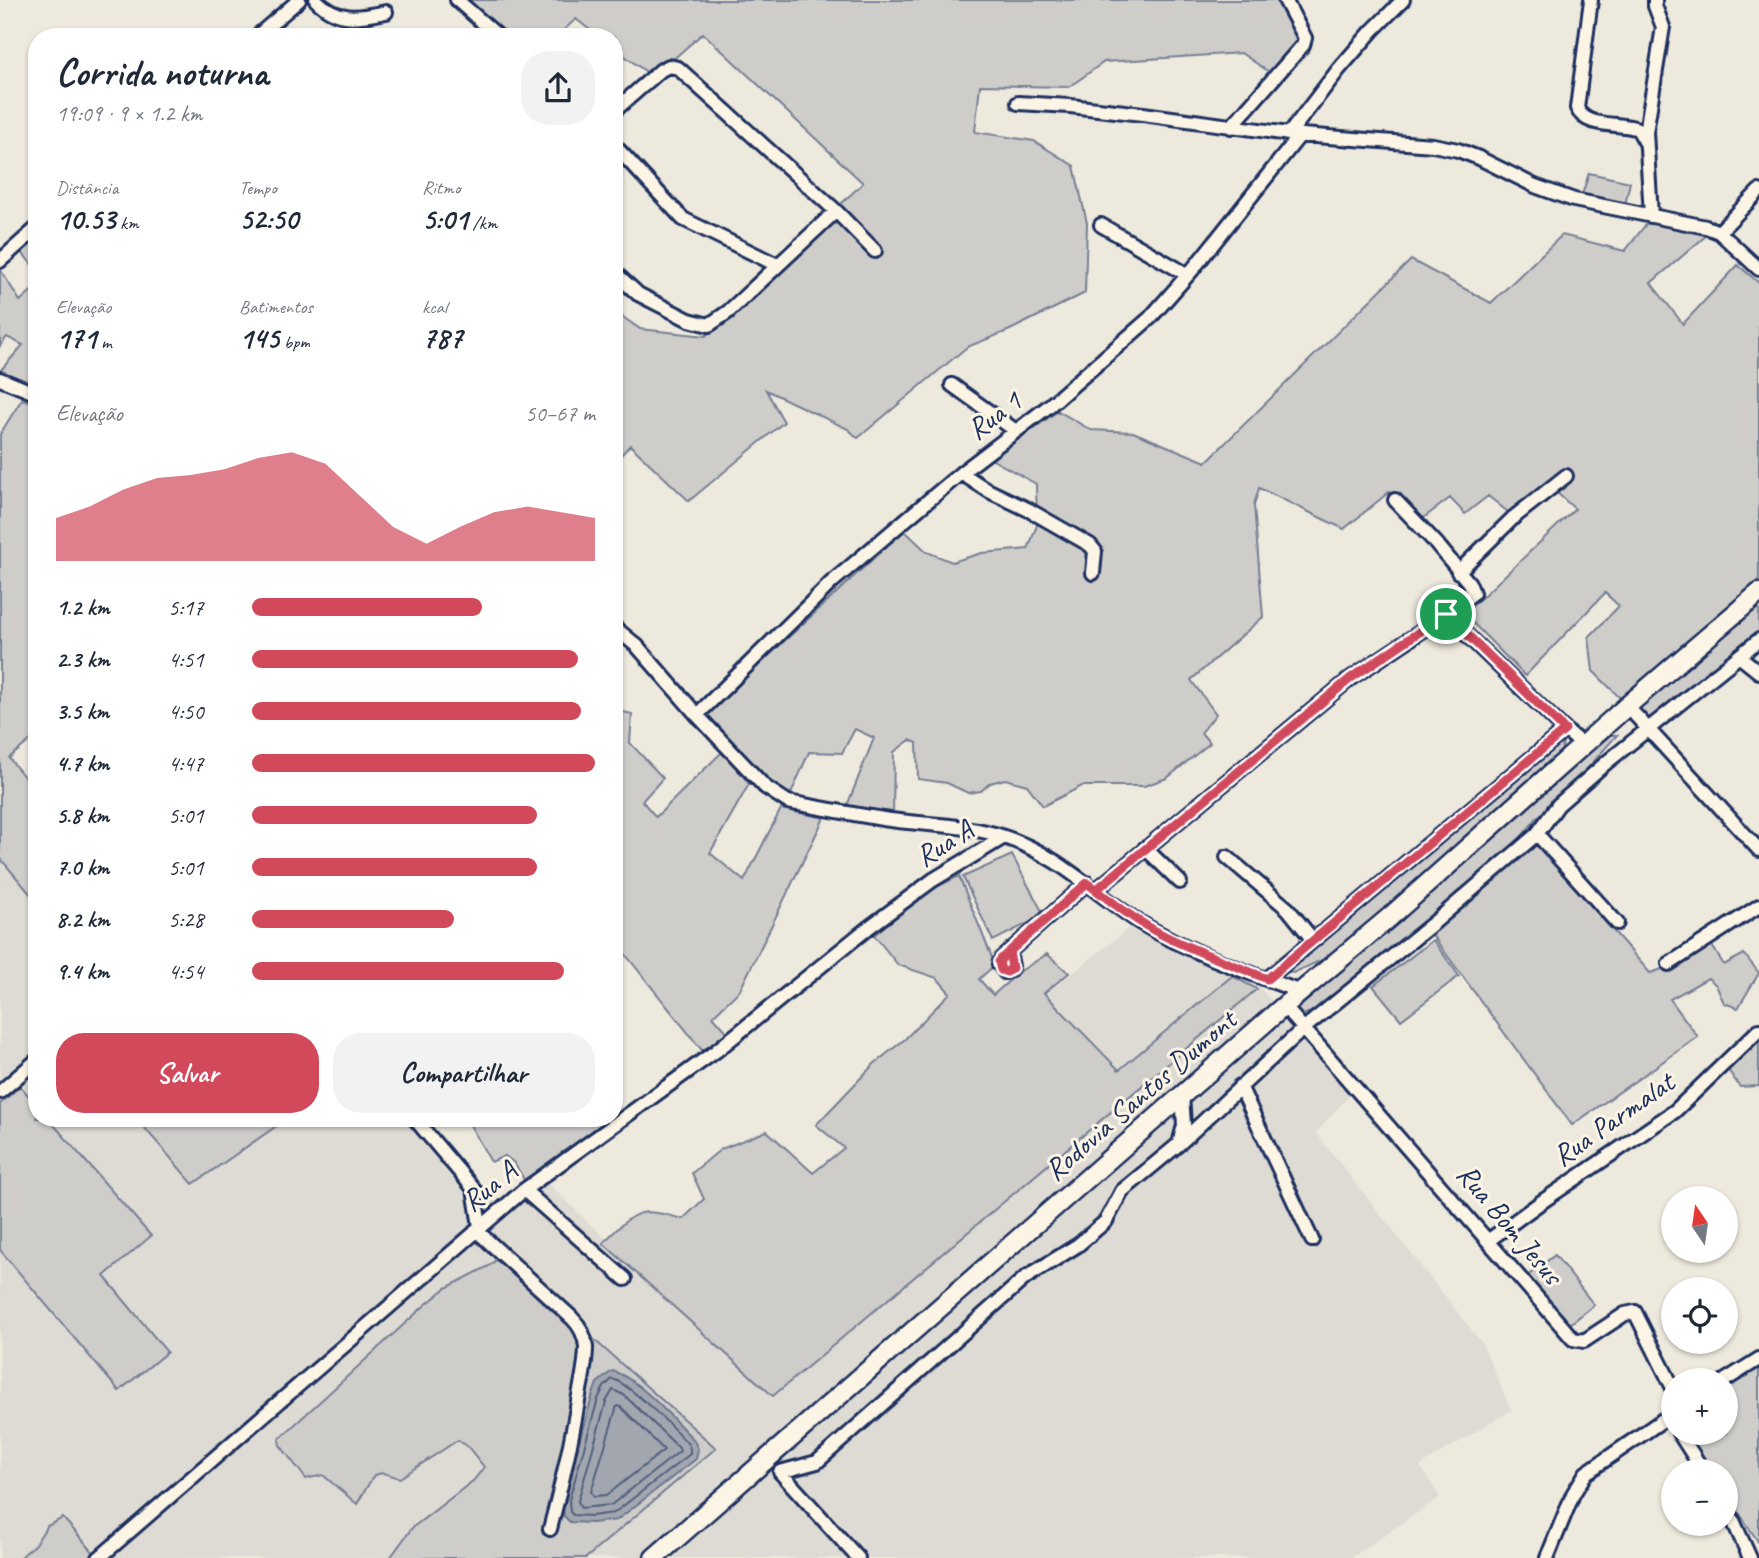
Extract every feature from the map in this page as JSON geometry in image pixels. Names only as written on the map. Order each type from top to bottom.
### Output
[{"type":"highway","name":"Rodovia Santos Dumont","points":[[654,1558],[1759,593]]},
{"type":"street","points":[[266,28],[299,0]]},
{"type":"street","points":[[316,0],[326,10],[340,16],[386,12]]},
{"type":"street","points":[[457,0],[489,28]]},
{"type":"street","points":[[1231,127],[1303,45],[1304,38],[1285,0]]},
{"type":"street","name":"Rua 1","points":[[696,715],[832,582],[961,472],[1113,353],[1150,318],[1188,275],[1294,135],[1339,69],[1403,0]]},
{"type":"street","points":[[1591,0],[1577,108],[1583,118],[1588,120],[1638,129],[1646,144]]},
{"type":"street","points":[[1651,216],[1646,144],[1663,27],[1655,0]]},
{"type":"street","points":[[623,103],[661,70],[669,66],[678,68],[875,251]]},
{"type":"street","points":[[1018,103],[1070,106],[1294,135],[1433,145],[1458,150],[1535,186],[1574,200],[1719,232],[1759,269]]},
{"type":"street","points":[[623,155],[684,219],[777,265]]},
{"type":"street","points":[[1719,232],[1759,191]]},
{"type":"street","points":[[623,280],[638,294],[689,320],[709,325],[728,312],[835,211]]},
{"type":"street","points":[[1101,225],[1188,275]]},
{"type":"street","points":[[0,261],[28,237]]},
{"type":"street","points":[[0,379],[28,390]]},
{"type":"street","points":[[952,385],[1016,431]]},
{"type":"street","points":[[961,472],[989,491],[1029,510],[1090,545],[1095,551],[1093,573]]},
{"type":"street","points":[[1458,572],[1513,518],[1566,476]]},
{"type":"street","points":[[1009,952],[1145,848],[1351,678],[1473,593],[1469,583],[1436,543],[1395,500]]},
{"type":"street","points":[[1446,614],[1583,745]]},
{"type":"street","points":[[623,634],[637,646],[696,715],[778,798],[788,802],[1004,837],[1045,855],[1162,935],[1301,992]]},
{"type":"street","points":[[858,1558],[780,1472],[820,1460],[1025,1278],[1078,1245],[1099,1228],[1110,1216],[1122,1191],[1179,1144],[1303,1028],[1537,834],[1558,805],[1759,640]]},
{"type":"street","points":[[1739,656],[1759,672]]},
{"type":"street","points":[[1627,706],[1759,850]]},
{"type":"street","points":[[1267,979],[1565,730]]},
{"type":"street","points":[[1537,834],[1617,923]]},
{"type":"street","name":"Rua A","points":[[623,1118],[716,1051],[868,928],[933,880],[1004,837]]},
{"type":"street","points":[[1145,848],[1180,883]]},
{"type":"street","points":[[1227,857],[1288,909],[1313,940]]},
{"type":"street","points":[[1669,964],[1759,905]]},
{"type":"street","name":"Rua Bom Jesus","points":[[1284,1006],[1354,1090],[1433,1175],[1577,1340],[1589,1339],[1626,1314],[1634,1312],[1663,1368]]},
{"type":"street","name":"Rua Parmalat","points":[[1489,1240],[1675,1111],[1759,1031]]},
{"type":"street","points":[[0,1092],[28,1068]]},
{"type":"street","points":[[1240,1086],[1312,1240]]},
{"type":"street","points":[[1179,1144],[1184,1125],[1182,1095]]},
{"type":"street","points":[[422,1127],[474,1189],[478,1228],[579,1325],[584,1337],[584,1370],[568,1456],[550,1530]]},
{"type":"street","name":"Rua A","points":[[99,1558],[478,1228],[524,1190],[611,1127]]},
{"type":"street","points":[[524,1190],[625,1279]]},
{"type":"street","points":[[1738,1372],[1759,1359]]},
{"type":"street","points":[[1547,1558],[1573,1494],[1587,1473],[1661,1425]]},
{"type":"street","points":[[1738,1532],[1750,1558]]},
{"type":"shaded area","points":[[457,0],[1284,0],[1301,50],[1275,76],[1241,53],[1104,62],[1069,87],[980,85],[975,132],[1034,141],[1074,166],[1087,223],[1085,293],[1010,330],[967,347],[858,438],[848,429],[766,390],[784,422],[689,501],[630,445],[623,453],[623,317],[640,329],[706,336],[719,320],[863,183],[703,33],[653,77],[623,55],[623,28],[588,28],[576,19],[566,28],[489,28]]},
{"type":"shaded area","points":[[1589,173],[1630,182],[1625,205],[1582,195]]},
{"type":"shaded area","points":[[1647,223],[1708,234],[1651,283],[1683,324],[1738,265],[1759,283],[1759,580],[1620,698],[1593,671],[1589,637],[1619,606],[1605,593],[1525,676],[1464,614],[1575,509],[1547,484],[1508,512],[1488,496],[1465,514],[1450,498],[1422,519],[1389,492],[1344,529],[1259,488],[1254,505],[1263,617],[1191,680],[1216,714],[1201,733],[1210,743],[1167,778],[1144,786],[1082,786],[1043,806],[1027,785],[1005,779],[990,783],[981,791],[968,793],[947,783],[918,779],[917,743],[910,740],[894,752],[893,815],[847,806],[874,738],[855,729],[842,753],[809,752],[791,794],[778,792],[707,719],[706,714],[904,530],[927,552],[952,562],[982,553],[1028,549],[1037,525],[1036,484],[991,459],[1058,411],[1091,430],[1133,432],[1206,462],[1411,260],[1491,303],[1562,235],[1625,251]]},
{"type":"shaded area","points":[[28,245],[28,260],[21,251]]},
{"type":"shaded area","points":[[0,269],[20,301],[28,294],[28,385],[0,375],[0,371],[23,345],[7,337],[0,346]]},
{"type":"shaded area","points":[[22,399],[28,401],[28,742],[9,758],[28,782],[28,891],[0,858],[0,434]]},
{"type":"shaded area","points":[[1759,603],[1759,633],[1662,714],[1643,721],[1634,712]]},
{"type":"shaded area","points":[[623,712],[632,714],[630,743],[663,778],[642,801],[656,817],[723,751],[749,784],[710,853],[744,881],[781,809],[824,818],[740,990],[713,1016],[729,1034],[705,1054],[623,951]]},
{"type":"shaded area","points":[[1609,735],[1617,735],[1517,842],[1366,974],[1321,1008],[1297,1017],[1294,1012]]},
{"type":"shaded area","points":[[1564,739],[1561,751],[1331,956],[1293,973],[1288,972],[1286,968]]},
{"type":"shaded area","points":[[0,785],[28,807],[28,1127],[427,1127],[502,1207],[542,1177],[665,1297],[1138,921],[1260,988],[1354,1090],[1316,1133],[1482,1343],[1511,1410],[1420,1466],[1440,1497],[1351,1558],[0,1558]]},
{"type":"shaded area","points":[[1536,842],[1650,973],[1671,966],[1709,941],[1724,965],[1744,954],[1759,973],[1738,1008],[1724,1003],[1716,985],[1708,978],[1670,999],[1698,1037],[1572,1125],[1430,932]]},
{"type":"shaded area","points":[[1012,855],[1044,915],[993,941],[963,877]]},
{"type":"shaded area","points":[[959,876],[995,965],[979,979],[993,995],[1019,972],[1047,954],[1069,973],[1044,993],[1119,1070],[1232,976],[1257,989],[773,1396],[603,1243],[638,1214],[656,1213],[683,1219],[704,1199],[692,1173],[721,1149],[767,1131],[813,1173],[844,1148],[816,1125],[874,1064],[905,1039],[950,993],[937,978],[898,965],[874,935],[926,892]]},
{"type":"shaded area","points":[[1433,940],[1459,976],[1401,1020],[1373,986]]},
{"type":"shaded area","points":[[1759,1035],[1759,1086],[1740,1087],[1726,1067]]},
{"type":"shaded area","points":[[20,1086],[28,1095],[28,1127],[56,1127],[151,1236],[104,1276],[167,1352],[119,1391],[0,1250],[0,1104]]},
{"type":"shaded area","points":[[144,1127],[275,1127],[193,1184]]},
{"type":"shaded area","points":[[471,1127],[599,1127],[525,1181],[514,1163],[505,1156],[491,1162]]},
{"type":"shaded area","points":[[1555,1255],[1594,1305],[1565,1328],[1526,1277]]},
{"type":"shaded area","points":[[496,1260],[537,1289],[716,1448],[586,1558],[390,1558],[412,1528],[474,1480],[484,1467],[468,1447],[458,1440],[400,1478],[383,1473],[374,1475],[357,1504],[323,1475],[306,1479],[280,1445],[279,1439],[424,1306],[446,1288]]},
{"type":"shaded area","points":[[1759,1365],[1759,1543],[1738,1511],[1738,1459],[1702,1459],[1693,1445],[1738,1445],[1738,1378]]},
{"type":"shaded area","points":[[63,1518],[96,1555],[92,1558],[20,1558],[35,1544],[47,1526]]},
{"type":"water","points":[[612,1371],[644,1390],[694,1440],[698,1449],[696,1459],[617,1520],[570,1522],[564,1516],[562,1500],[597,1383]]},
{"type":"route","points":[[1446,614],[1351,678],[1096,890],[1087,883],[1002,958],[999,962],[1001,970],[1007,972],[1012,968],[1009,952],[1087,883],[1116,906],[1162,935],[1267,979],[1565,730],[1446,614]]}]
